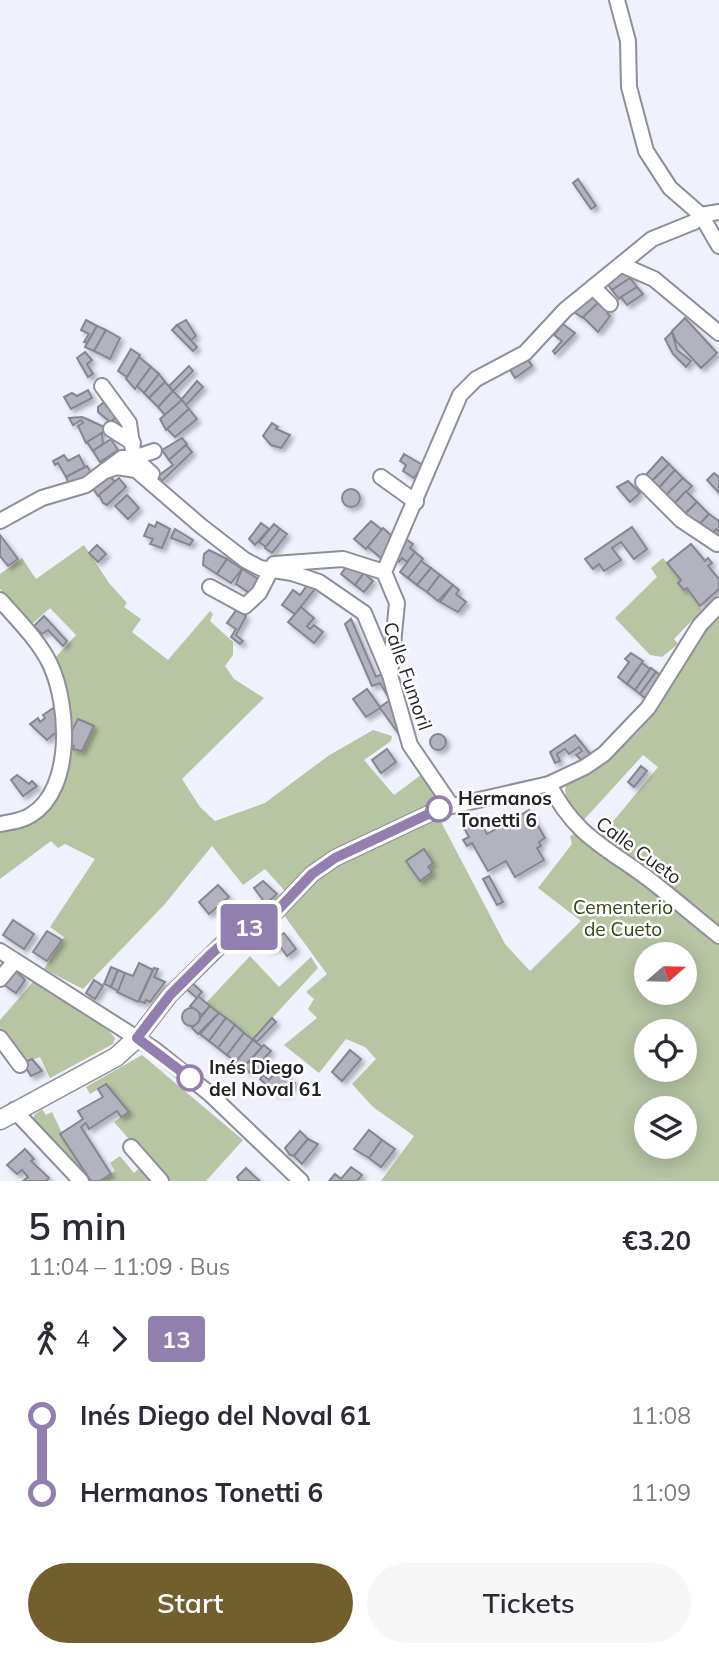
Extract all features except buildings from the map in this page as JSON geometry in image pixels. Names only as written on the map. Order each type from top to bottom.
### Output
[{"type":"main road","points":[[7,1115],[116,1057],[137,1038]]},
{"type":"street","points":[[617,0],[628,41],[629,87],[646,151],[670,188],[701,215],[719,246]]},
{"type":"street","points":[[383,572],[416,502],[460,395],[476,379],[526,353],[593,287],[652,239],[694,222],[701,215],[719,212]]},
{"type":"street","points":[[622,265],[654,279],[716,324]]},
{"type":"street","points":[[593,287],[610,304]]},
{"type":"street","name":"Calle Fumoril","points":[[102,386],[129,423],[134,450]]},
{"type":"street","name":"Calle Fumoril","points":[[111,429],[134,450],[179,508]]},
{"type":"street","points":[[0,521],[42,498],[86,485],[134,450],[154,452]]},
{"type":"street","name":"Calle Fumoril","points":[[105,471],[117,467],[136,470],[234,552],[269,570],[292,573],[319,582],[364,613],[390,675],[410,744],[451,806]]},
{"type":"street","points":[[381,477],[416,502]]},
{"type":"street","points":[[643,482],[686,524],[718,545]]},
{"type":"street","points":[[210,587],[240,604],[249,605],[259,593],[274,564],[343,559],[383,572],[397,603],[390,675]]},
{"type":"street","points":[[0,600],[50,664],[60,700],[64,735],[57,781],[41,806],[24,820],[0,824]]},
{"type":"street","points":[[137,1038],[170,995],[211,954],[233,935],[274,914],[312,874],[335,858],[451,806],[549,784],[585,767],[622,737],[655,698],[700,625],[719,605]]},
{"type":"street","name":"Calle Cueto","points":[[549,784],[565,813],[592,842],[645,876],[719,936]]},
{"type":"street","points":[[0,951],[137,1038],[210,1094],[301,1181]]},
{"type":"street","points":[[0,979],[15,961]]},
{"type":"street","points":[[0,1038],[20,1065]]},
{"type":"street","points":[[7,1115],[81,1181]]},
{"type":"street","points":[[131,1147],[161,1181]]},
{"type":"green space","points":[[84,545],[109,583],[127,603],[124,607],[141,619],[132,632],[168,660],[210,611],[213,614],[210,621],[233,642],[233,655],[225,666],[234,679],[264,698],[182,779],[200,807],[215,821],[265,803],[328,756],[373,730],[392,736],[391,741],[364,760],[394,795],[421,775],[438,799],[427,808],[307,868],[285,891],[265,869],[243,885],[212,846],[164,905],[83,989],[44,969],[64,937],[50,927],[95,859],[65,844],[58,848],[51,841],[0,879],[0,828],[22,825],[62,779],[53,660],[76,635],[50,608],[30,626],[0,589],[0,574],[22,558],[36,579]]},
{"type":"green space","points":[[663,558],[681,580],[678,583],[683,590],[687,588],[702,610],[674,639],[678,644],[662,657],[650,655],[615,618],[657,577],[651,568]]},
{"type":"green space","points":[[719,617],[719,931],[597,841],[658,767],[643,755],[580,824],[565,793],[567,782],[614,753],[652,716],[695,643]]},
{"type":"green space","name":"Cementerio de Cueto","points":[[438,816],[505,944],[530,971],[581,921],[538,888],[572,844],[570,836],[576,833],[586,844],[641,879],[719,941],[719,1181],[381,1181],[414,1136],[373,1107],[352,1084],[376,1059],[365,1047],[346,1039],[319,1073],[284,1045],[317,1018],[308,1009],[314,999],[306,992],[327,974],[283,914],[327,870],[353,855]]},
{"type":"green space","points":[[250,956],[279,987],[311,957],[318,968],[253,1039],[206,1003]]},
{"type":"green space","points":[[33,982],[108,1030],[115,1038],[113,1044],[50,1078],[40,1057],[23,1063],[0,1035],[0,1020]]},
{"type":"green space","points":[[142,1055],[243,1140],[206,1181],[166,1181],[114,1122],[128,1112],[106,1085],[90,1094],[86,1087]]},
{"type":"green space","points":[[42,1109],[46,1115],[52,1112],[62,1133],[60,1135],[91,1181],[34,1122],[34,1115]]},
{"type":"green space","points":[[120,1156],[134,1173],[142,1166],[155,1181],[100,1181],[115,1171],[110,1163]]},
{"type":"bus line","name":"13","points":[[190,1078],[137,1038],[170,995],[226,940],[274,914],[312,874],[335,858],[439,809]]},
{"type":"place","name":"Hermanos Tonetti 6","points":[[439,809]]},
{"type":"place","name":"Inés Diego del Noval 61","points":[[190,1078]]}]
